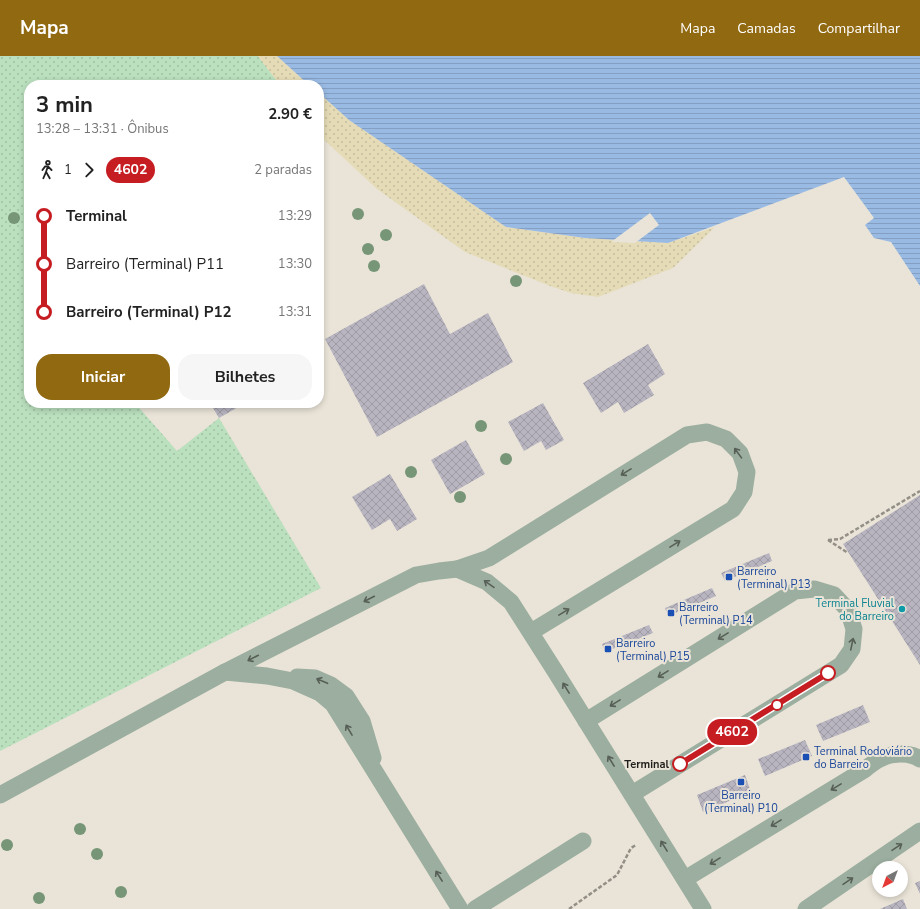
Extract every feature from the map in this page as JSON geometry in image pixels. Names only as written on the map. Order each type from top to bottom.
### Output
[{"type":"lane","points":[[0,795],[225,672],[416,575],[457,569],[489,558],[687,435],[707,432],[726,439],[740,453],[747,472],[744,492],[733,509],[531,632]]},
{"type":"lane","points":[[457,569],[487,582],[511,602],[703,909]]},
{"type":"lane","points":[[586,721],[794,591],[814,589],[834,595],[848,610],[854,629],[852,649],[841,665],[632,794]]},
{"type":"lane","points":[[225,672],[267,676],[293,681],[320,694],[333,704],[460,909]]},
{"type":"lane","points":[[685,879],[864,770],[880,758],[900,753],[916,756],[920,759]]},
{"type":"lane","points":[[806,909],[920,831]]},
{"type":"lane","points":[[475,909],[583,841]]},
{"type":"path","points":[[848,553],[828,540],[840,539],[920,490]]},
{"type":"path","points":[[568,909],[617,875],[631,848],[655,832]]},
{"type":"green space","points":[[0,56],[258,56],[276,80],[24,80],[24,408],[139,408],[177,451],[219,418],[321,588],[0,751]]},
{"type":"sand","points":[[258,56],[277,56],[303,80],[276,80]]},
{"type":"sand","points":[[324,98],[349,120],[506,227],[585,238],[668,243],[715,227],[673,268],[598,297],[571,293],[550,286],[465,252],[377,189],[324,140]]},
{"type":"water","points":[[277,56],[920,56],[920,286],[891,242],[874,238],[865,225],[874,218],[844,177],[668,243],[585,238],[506,227],[349,120],[324,98],[324,80],[303,80]]},
{"type":"pier","points":[[650,213],[659,225],[635,243],[611,242]]},
{"type":"building","points":[[424,284],[450,334],[488,313],[513,362],[377,437],[325,339]]},
{"type":"building","points":[[648,344],[665,374],[648,385],[654,395],[624,413],[618,402],[601,413],[583,383]]},
{"type":"building","points":[[543,403],[564,440],[546,450],[541,441],[524,451],[508,422]]},
{"type":"building","points":[[213,408],[236,408],[219,418]]},
{"type":"building","points":[[466,440],[485,474],[450,494],[431,460]]},
{"type":"building","points":[[390,474],[417,519],[397,531],[390,519],[372,530],[352,497]]},
{"type":"building","name":"Terminal Fluvial do Barreiro","points":[[920,495],[920,665],[843,544]]},
{"type":"building","points":[[769,553],[772,561],[725,581],[721,573]]},
{"type":"building","points":[[712,588],[716,596],[668,616],[665,608]]},
{"type":"building","points":[[649,625],[653,633],[605,652],[602,644]]},
{"type":"building","points":[[863,705],[870,722],[823,741],[816,725]]},
{"type":"building","points":[[805,740],[812,756],[765,776],[758,759]]},
{"type":"building","points":[[745,775],[751,792],[703,812],[697,795]]},
{"type":"building","points":[[920,881],[920,894],[915,883]]},
{"type":"building","points":[[903,899],[907,909],[880,909]]},
{"type":"bus line","name":"4602","points":[[680,764],[828,673]]},
{"type":"place","name":"Barreiro (Terminal) P13","points":[[729,577]]},
{"type":"place","name":"Terminal Fluvial do Barreiro","points":[[902,609]]},
{"type":"place","name":"Barreiro (Terminal) P14","points":[[671,613]]},
{"type":"place","name":"Barreiro (Terminal) P15","points":[[608,649]]},
{"type":"place","name":"Terminal Rodoviário do Barreiro","points":[[806,757]]},
{"type":"place","name":"Terminal","points":[[680,764]]},
{"type":"place","name":"Barreiro (Terminal) P10","points":[[741,782]]}]
